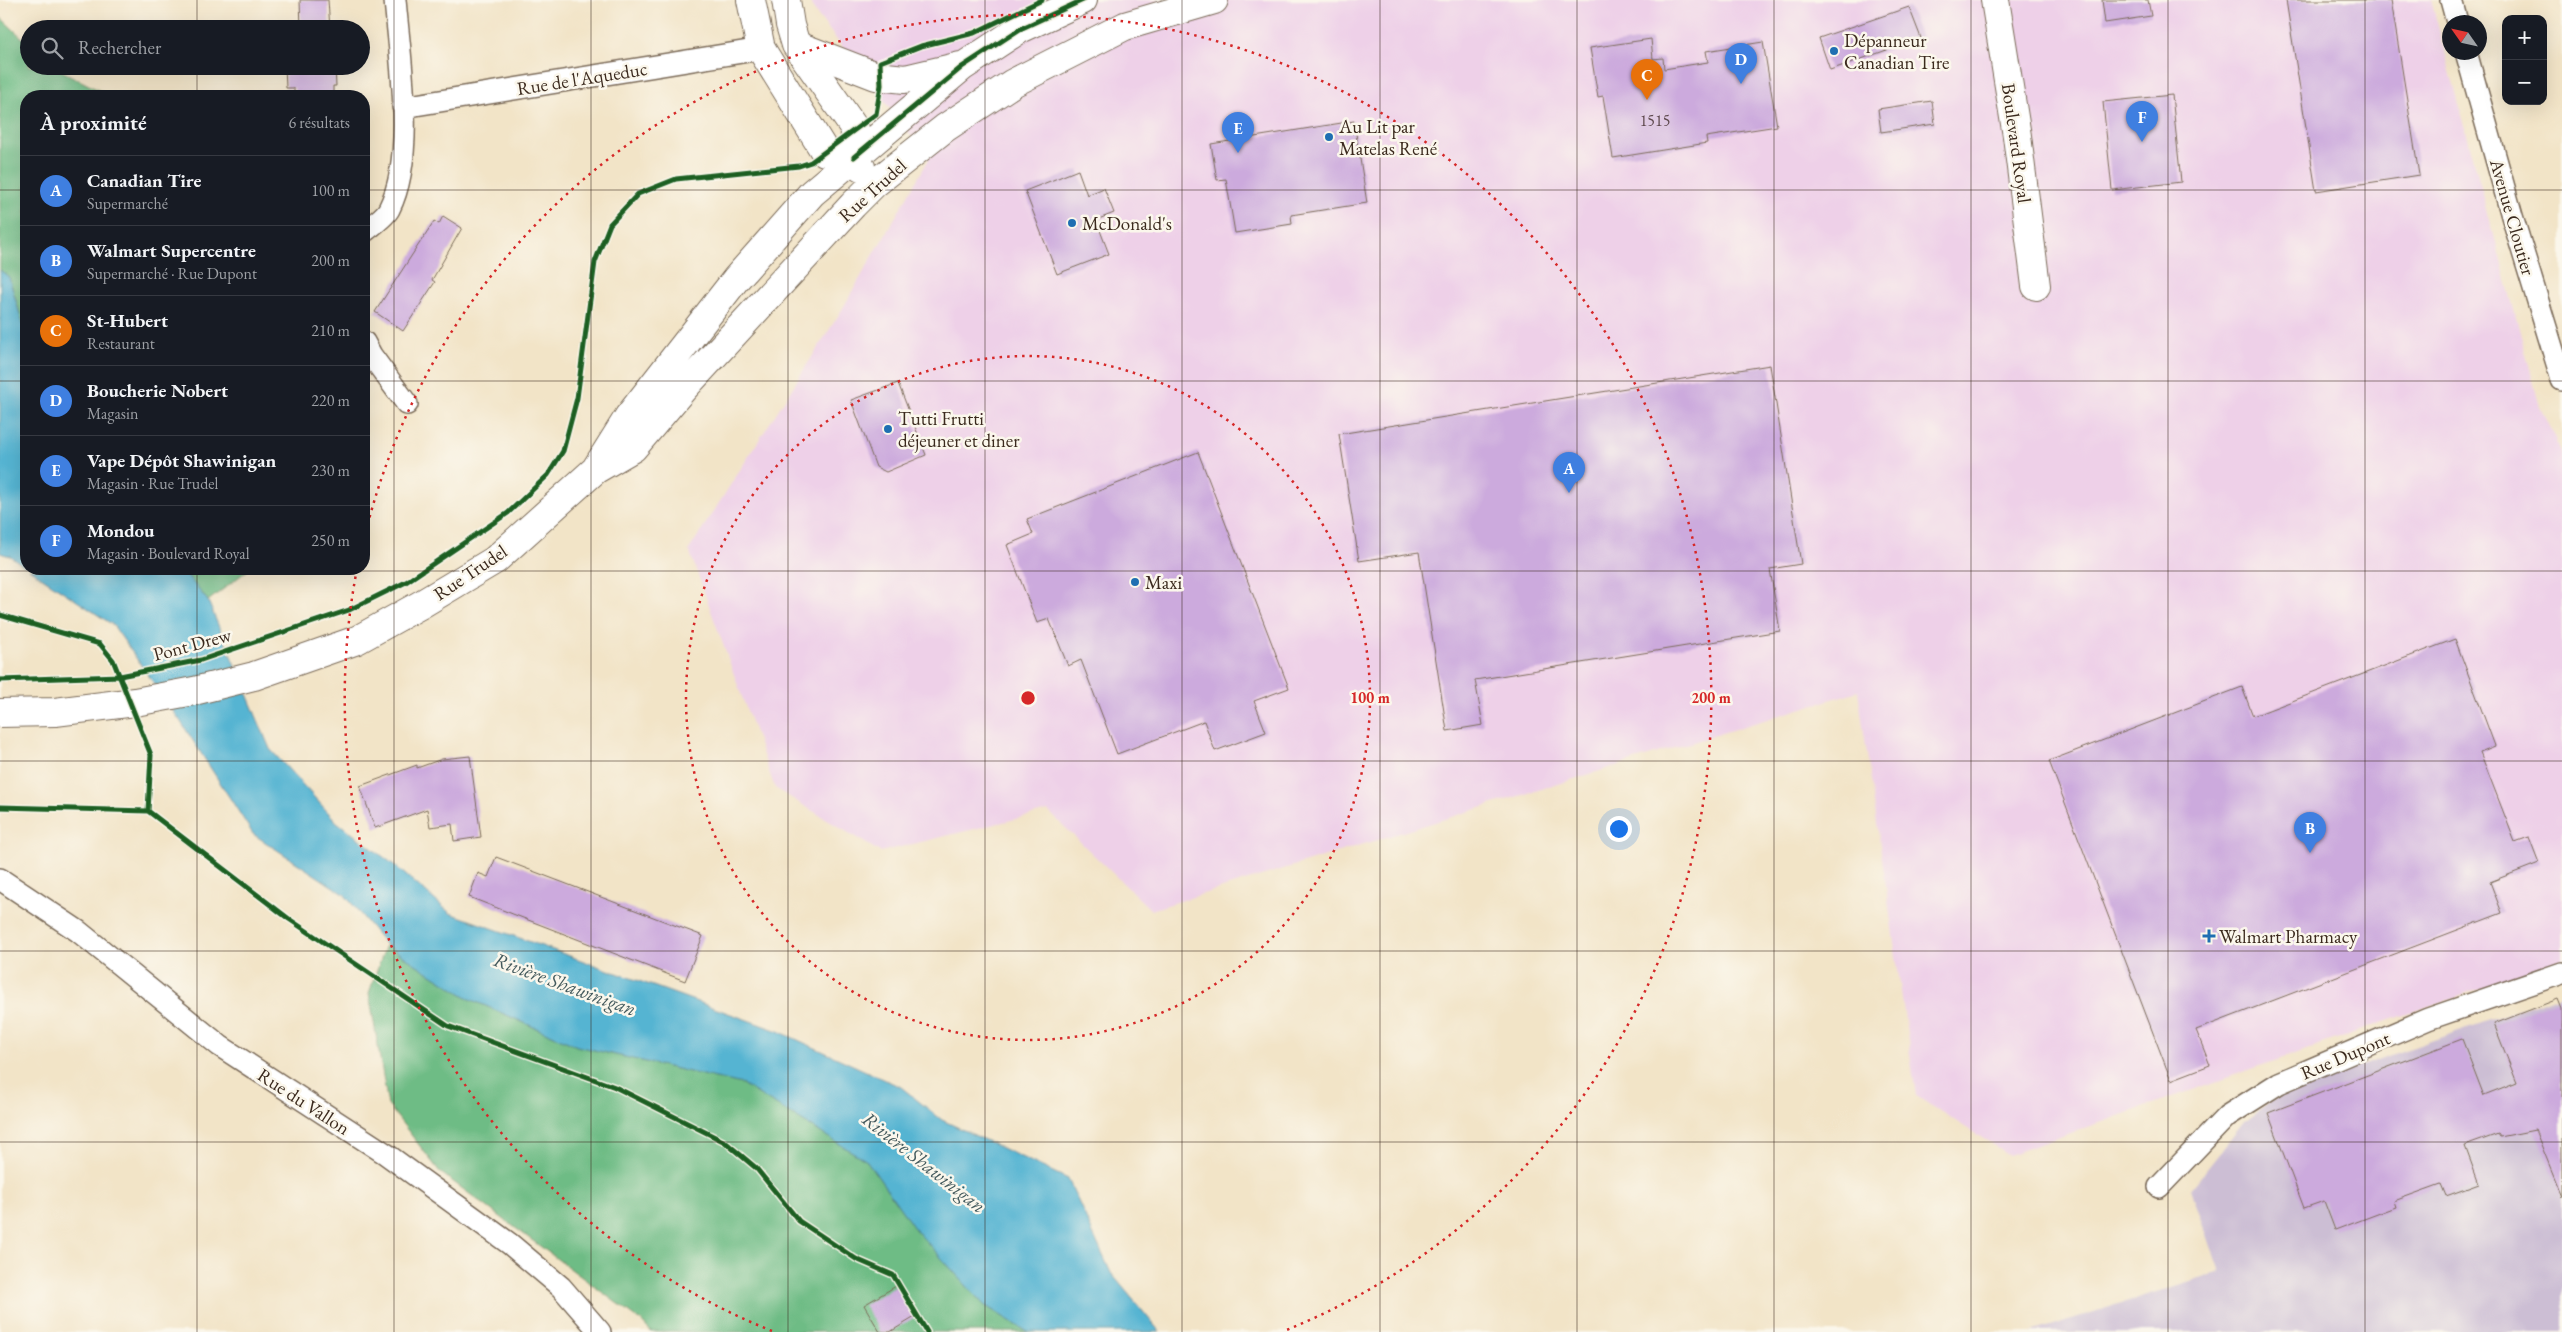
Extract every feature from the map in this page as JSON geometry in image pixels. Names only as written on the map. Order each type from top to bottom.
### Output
[{"type":"main road","points":[[752,0],[761,49],[825,152],[854,157]]},
{"type":"main road","points":[[786,0],[790,25],[796,45],[854,129],[854,157],[874,184]]},
{"type":"main road","name":"Rue Trudel","points":[[595,470],[629,416],[736,279],[812,193],[967,64],[1020,30],[1083,0]]},
{"type":"main road","name":"Rue Trudel","points":[[0,713],[55,712],[136,702],[194,691],[254,676],[357,640],[495,560],[595,470],[633,448],[683,389],[798,261],[874,184],[945,128],[1013,83],[1125,26],[1214,0]]},
{"type":"main road","name":"Boulevard Royal","points":[[1995,0],[2017,136],[2036,286]]},
{"type":"main road","points":[[796,45],[881,77],[905,79],[967,64]]},
{"type":"street","points":[[370,227],[389,210],[403,171],[403,107],[395,0]]},
{"type":"street","points":[[2451,0],[2455,15]]},
{"type":"street","name":"Rue de l'Aqueduc","points":[[403,107],[761,49]]},
{"type":"street","name":"Avenue Cloutier","points":[[2468,60],[2512,216],[2562,380]]},
{"type":"street","points":[[370,355],[407,404]]},
{"type":"street","name":"Rue du Vallon","points":[[0,879],[78,931],[220,1046],[386,1154],[510,1244],[561,1287],[600,1332]]},
{"type":"street","name":"Rue Dupont","points":[[2159,1187],[2227,1116],[2279,1083],[2428,1019],[2562,973]]},
{"type":"shaded area","points":[[811,0],[2431,0],[2442,41],[2442,60],[2447,60],[2540,407],[2562,455],[2562,959],[2009,1155],[1916,1096],[1858,691],[1151,910],[1048,811],[880,852],[775,788],[689,550],[840,313],[929,159],[813,9]]},
{"type":"shaded area","points":[[2562,994],[2562,1332],[2031,1332],[2220,1272],[2191,1189],[2245,1121],[2280,1095]]},
{"type":"green space","points":[[0,17],[20,36],[20,75],[69,75],[98,90],[20,90],[20,315],[9,277],[0,270]]},
{"type":"green space","points":[[187,575],[241,575],[208,601]]},
{"type":"green space","points":[[386,945],[470,999],[577,1046],[742,1084],[867,1161],[914,1228],[984,1305],[1028,1332],[651,1332],[641,1321],[440,1172],[388,1105],[369,993]]},
{"type":"water","points":[[0,270],[9,277],[20,315],[20,563],[10,556],[0,553]]},
{"type":"water","name":"Rivière Shawinigan","points":[[38,575],[187,575],[208,601],[270,749],[337,822],[393,864],[450,913],[778,1031],[901,1087],[942,1120],[1068,1179],[1111,1273],[1160,1332],[1028,1332],[984,1305],[914,1228],[867,1161],[742,1084],[577,1046],[470,999],[386,945],[344,894],[253,834],[181,722],[113,625]]},
{"type":"building","points":[[300,0],[328,0],[329,20],[301,20]]},
{"type":"building","points":[[2102,0],[2148,0],[2151,16],[2105,23]]},
{"type":"building","points":[[2286,0],[2391,0],[2419,175],[2316,191]]},
{"type":"building","points":[[1909,7],[1921,38],[1830,70],[1819,38]]},
{"type":"building","points":[[1651,39],[1653,59],[1663,58],[1664,69],[1708,62],[1706,51],[1763,42],[1777,126],[1706,137],[1707,143],[1613,158],[1603,96],[1598,97],[1590,48]]},
{"type":"building","points":[[285,75],[335,75],[336,86],[333,86],[333,90],[294,90],[294,88],[286,88]]},
{"type":"building","points":[[2172,95],[2181,182],[2112,190],[2103,102]]},
{"type":"building","points":[[1932,101],[1935,124],[1881,132],[1878,109]]},
{"type":"building","points":[[1354,121],[1367,203],[1291,215],[1292,224],[1235,233],[1226,179],[1217,180],[1211,144]]},
{"type":"building","points":[[1078,170],[1087,195],[1104,188],[1114,213],[1096,220],[1109,254],[1057,274],[1025,191]]},
{"type":"building","points":[[443,216],[462,228],[432,280],[435,282],[403,331],[375,312],[434,221],[439,224]]},
{"type":"building","points":[[1770,365],[1801,564],[1770,569],[1780,631],[1475,680],[1483,725],[1447,731],[1419,552],[1359,561],[1339,434]]},
{"type":"building","points":[[898,383],[926,455],[886,472],[876,467],[851,400]]},
{"type":"building","name":"Maxi","points":[[1198,452],[1289,688],[1254,701],[1266,732],[1215,751],[1204,721],[1117,754],[1081,660],[1068,666],[1049,619],[1037,623],[1007,545],[1033,534],[1027,519]]},
{"type":"building","points":[[2455,639],[2495,746],[2480,752],[2515,842],[2529,837],[2539,863],[2490,882],[2502,913],[2196,1030],[2210,1065],[2171,1080],[2049,761],[2242,687],[2253,716]]},
{"type":"building","points":[[470,756],[481,837],[454,841],[452,824],[430,827],[427,809],[375,828],[360,786],[417,765],[417,768],[442,759]]},
{"type":"building","points":[[496,857],[703,936],[685,981],[469,897],[478,873],[488,877]]},
{"type":"building","points":[[2558,999],[2562,1009],[2562,1196],[2535,1130],[2500,1137],[2498,1134],[2465,1146],[2479,1184],[2446,1196],[2441,1184],[2394,1201],[2396,1207],[2335,1230],[2324,1201],[2304,1208],[2268,1113],[2462,1039],[2484,1096],[2517,1083],[2494,1024]]},
{"type":"building","points":[[896,1286],[915,1317],[890,1332],[880,1332],[864,1305]]},
{"type":"cycle path","name":"Pont Drew","points":[[0,680],[120,676],[201,660],[349,610],[406,582],[508,513],[548,475],[563,451],[577,398],[595,262],[610,224],[638,194],[676,179],[799,166],[811,162],[876,114],[881,85],[880,62],[921,46],[974,33],[1042,0]]},
{"type":"cycle path","points":[[854,157],[962,67],[1020,29],[1083,0]]},
{"type":"cycle path","points":[[0,615],[100,644],[113,660],[151,755],[148,811],[289,919],[448,1026],[615,1087],[725,1142],[756,1168],[799,1221],[856,1259],[893,1275],[927,1332]]},
{"type":"cycle path","points":[[0,807],[148,811]]},
{"type":"place","name":"Dépanneur Canadian Tire","points":[[1834,51]]},
{"type":"place","name":"Boucherie Nobert","points":[[1741,84]]},
{"type":"place","name":"St-Hubert","points":[[1647,100]]},
{"type":"place","name":"Au Lit par Matelas René","points":[[1329,137]]},
{"type":"place","name":"Mondou","points":[[2142,142]]},
{"type":"place","name":"Vape Dépôt Shawinigan","points":[[1238,153]]},
{"type":"place","name":"McDonald's","points":[[1072,223]]},
{"type":"place","name":"Tutti Frutti déjeuner et diner","points":[[888,429]]},
{"type":"place","name":"Canadian Tire","points":[[1569,493]]},
{"type":"place","name":"Maxi","points":[[1135,582]]},
{"type":"place","name":"Walmart Supercentre","points":[[2310,853]]},
{"type":"place","name":"Walmart Pharmacy","points":[[2209,936]]}]
